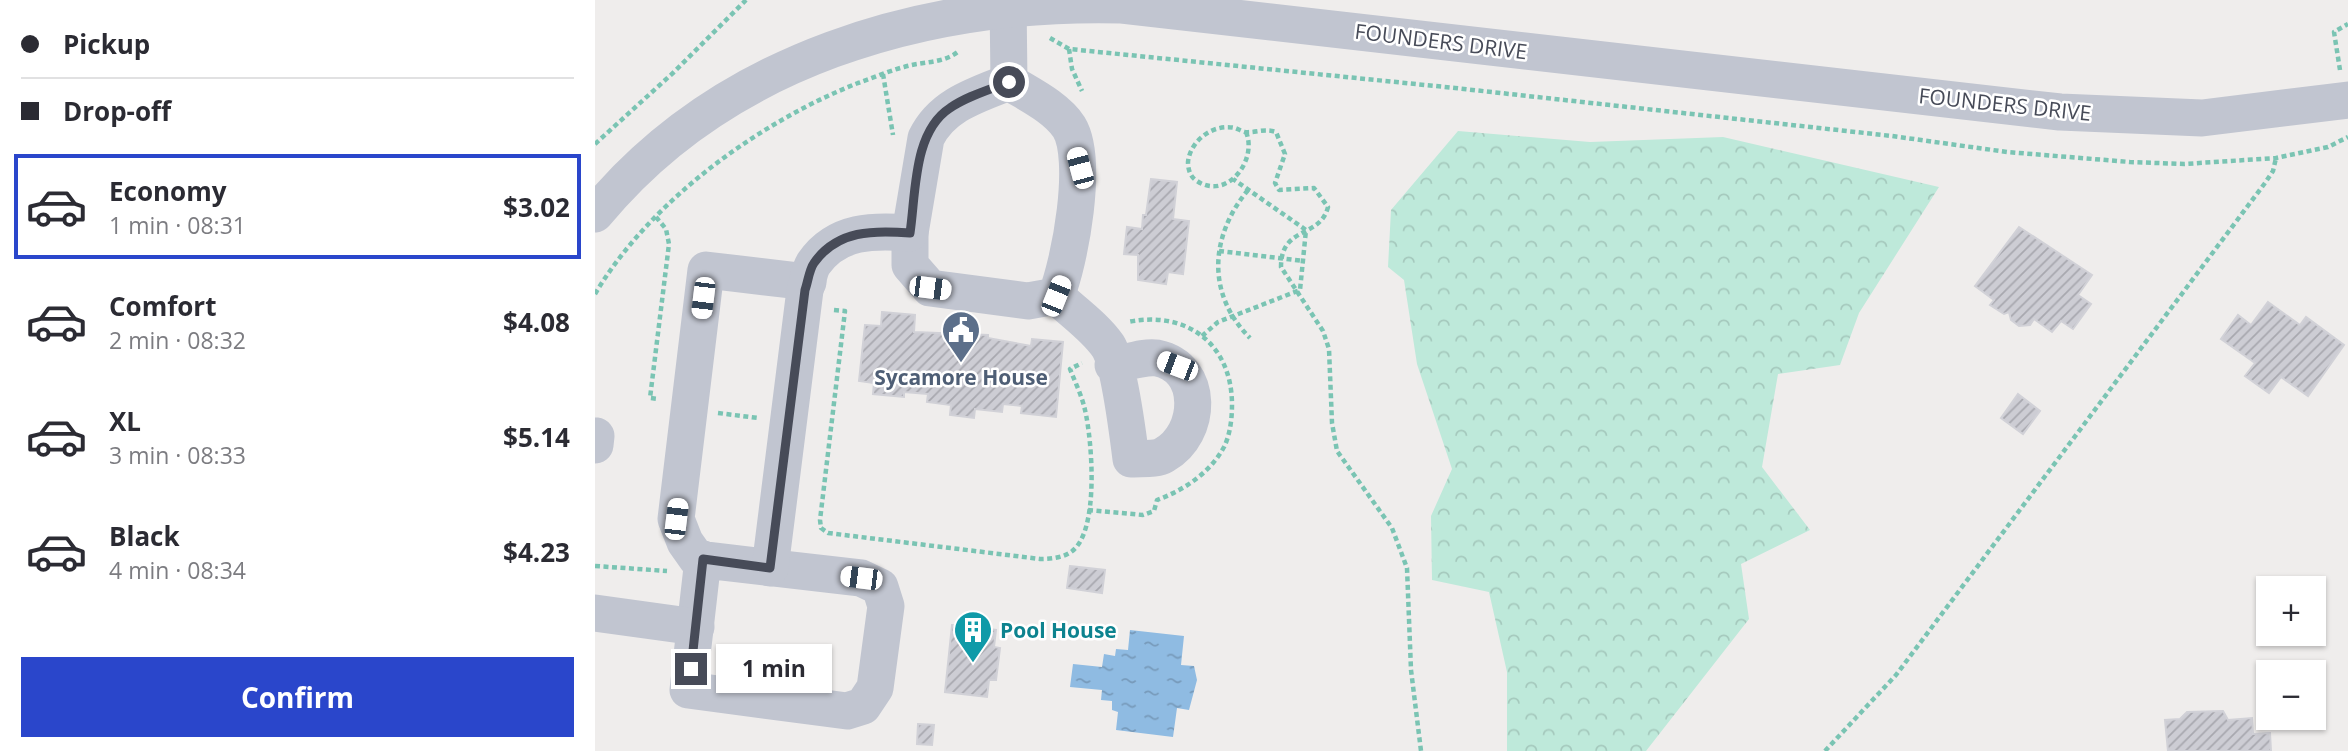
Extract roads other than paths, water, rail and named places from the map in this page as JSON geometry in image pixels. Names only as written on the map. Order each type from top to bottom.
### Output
[{"type":"street","points":[[1009,2],[1009,82]]},
{"type":"street","name":"FOUNDERS DRIVE","points":[[595,214],[657,150],[720,101],[782,65],[842,38],[904,20],[1009,2],[1111,4],[2060,112],[2203,118],[2348,100]]},
{"type":"street","points":[[1009,82],[949,109],[932,124],[926,138],[918,177],[910,233],[910,265],[930,288],[1028,301],[1056,296]]},
{"type":"street","points":[[1009,82],[1043,103],[1069,128],[1080,168],[1066,272],[1056,296]]},
{"type":"street","points":[[770,568],[805,294],[813,264],[838,241],[866,230],[910,233]]},
{"type":"street","points":[[702,566],[770,568],[861,578],[880,587],[886,606],[875,688],[863,706],[847,711],[688,690],[702,566],[685,542],[676,519],[706,270],[805,294]]},
{"type":"street","points":[[1056,296],[1109,347],[1102,361]]},
{"type":"street","points":[[595,613],[696,626]]},
{"type":"water","points":[[1130,630],[1184,636],[1181,665],[1194,666],[1197,680],[1189,710],[1177,708],[1173,737],[1116,730],[1118,712],[1112,710],[1112,701],[1101,700],[1102,690],[1070,687],[1073,664],[1102,667],[1104,654],[1115,656],[1116,649],[1128,650]]},
{"type":"place","name":"Sycamore House","points":[[961,364]]},
{"type":"place","name":"Pool House","points":[[973,664]]}]
